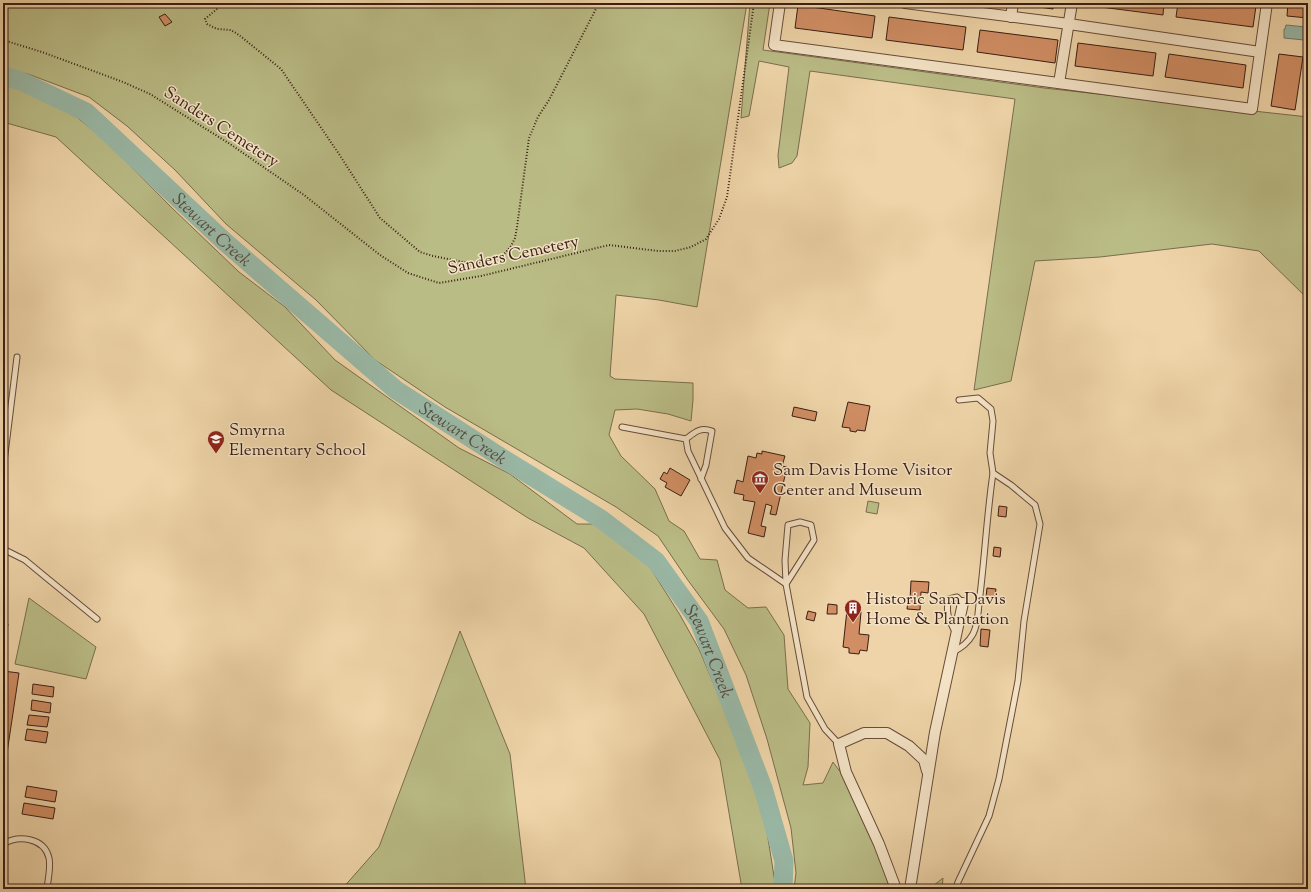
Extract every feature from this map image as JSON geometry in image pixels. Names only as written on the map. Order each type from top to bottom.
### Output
[{"type":"street","points":[[780,3],[774,45],[1252,108],[1267,3]]},
{"type":"street","points":[[905,3],[1011,18],[1069,24],[1260,52]]},
{"type":"street","points":[[1011,18],[1013,3]]},
{"type":"street","points":[[1059,83],[1072,3]]},
{"type":"street","points":[[910,889],[935,732],[963,603]]},
{"type":"street","points":[[896,889],[879,844],[846,772],[839,744],[864,734],[887,733],[909,746],[924,760],[928,777]]},
{"type":"lane","points":[[3,470],[17,357]]},
{"type":"lane","points":[[953,652],[965,645],[974,633],[979,602],[988,506],[993,473],[990,453],[993,420],[991,409],[978,398],[959,400]]},
{"type":"lane","points":[[622,427],[686,439]]},
{"type":"lane","points":[[686,439],[694,432],[705,428],[712,431],[702,479]]},
{"type":"lane","points":[[686,439],[688,451],[725,528],[748,558],[786,584]]},
{"type":"lane","points":[[956,889],[989,816],[999,778],[1018,681],[1024,621],[1040,524],[1035,505],[993,473]]},
{"type":"lane","points":[[786,584],[814,540],[811,525],[800,522],[788,525],[785,560],[786,584],[807,697],[825,729],[839,744]]},
{"type":"lane","points":[[3,549],[25,560],[97,620]]},
{"type":"lane","points":[[956,635],[950,622],[946,607],[949,599],[956,597],[963,603]]},
{"type":"lane","points":[[3,844],[10,840],[19,838],[28,839],[39,843],[46,849],[50,865],[47,889]]},
{"type":"path","points":[[224,3],[205,19],[207,24],[217,29],[231,30],[281,69],[339,154],[380,218],[420,252],[452,260],[473,263],[488,261],[502,256],[511,246],[516,233],[529,138],[538,117],[549,100],[599,3]]},
{"type":"path","name":"Sanders Cemetery","points":[[3,40],[42,52],[115,79],[150,94],[230,144],[304,194],[380,255],[408,273],[439,283],[481,276],[609,245],[658,251],[675,251],[691,247],[706,239],[719,219],[727,197],[754,3]]},
{"type":"green space","points":[[3,3],[747,3],[697,307],[659,300],[616,295],[610,376],[615,379],[693,383],[691,421],[668,414],[637,409],[615,410],[609,435],[621,456],[655,489],[669,521],[684,531],[700,559],[717,560],[725,590],[748,608],[766,607],[784,635],[788,689],[810,723],[808,767],[803,785],[823,783],[833,762],[841,773],[879,853],[892,889],[794,889],[796,873],[791,828],[767,739],[746,675],[724,629],[687,579],[658,536],[616,507],[445,407],[375,360],[316,300],[226,224],[175,170],[127,126],[89,97],[28,74],[3,67]]},
{"type":"green space","points":[[750,3],[770,3],[763,50],[1044,88],[1308,117],[1308,299],[1259,251],[1212,244],[1100,257],[1035,261],[1011,381],[974,390],[1015,99],[810,71],[797,156],[792,163],[779,168],[778,155],[789,67],[759,61],[749,116],[741,118]]},
{"type":"green space","points":[[3,85],[24,90],[78,118],[108,143],[171,207],[239,272],[285,307],[335,360],[459,448],[510,474],[577,524],[598,524],[607,534],[646,561],[680,615],[699,649],[756,780],[767,832],[776,889],[742,889],[720,760],[644,614],[584,548],[528,518],[331,390],[56,137],[3,122]]},
{"type":"green space","points":[[868,501],[879,503],[877,514],[866,512]]},
{"type":"green space","points":[[29,598],[96,647],[86,679],[15,664]]},
{"type":"green space","points":[[460,631],[510,754],[526,889],[342,889],[379,847]]},
{"type":"green space","points":[[943,878],[942,889],[929,889]]},
{"type":"shaded area","points":[[1286,25],[1306,27],[1304,40],[1284,38],[1284,29]]},
{"type":"building","points":[[1032,3],[1054,3],[1053,9],[1032,6]]},
{"type":"building","points":[[1085,3],[1164,3],[1163,15],[1085,5]]},
{"type":"building","points":[[1178,3],[1232,3],[1256,6],[1253,27],[1176,17]]},
{"type":"building","points":[[1288,3],[1308,3],[1308,18],[1287,16]]},
{"type":"building","points":[[798,5],[875,16],[872,38],[795,28]]},
{"type":"building","points":[[165,14],[172,22],[165,26],[159,17]]},
{"type":"building","points":[[889,17],[966,27],[963,50],[886,40]]},
{"type":"building","points":[[980,30],[1058,40],[1055,63],[977,52]]},
{"type":"building","points":[[1078,43],[1156,53],[1153,76],[1075,66]]},
{"type":"building","points":[[1169,54],[1246,65],[1243,88],[1165,77]]},
{"type":"building","points":[[1279,54],[1303,57],[1295,110],[1271,106]]},
{"type":"building","points":[[848,402],[870,406],[865,431],[850,431],[850,428],[842,427]]},
{"type":"building","points":[[794,407],[817,412],[815,421],[792,416]]},
{"type":"building","name":"Sam Davis Home Visitor Center and Museum","points":[[762,451],[785,456],[782,466],[787,467],[776,515],[770,514],[772,506],[766,504],[761,526],[766,527],[764,537],[748,533],[755,502],[743,500],[744,495],[734,493],[737,480],[743,482],[748,456],[756,458],[757,453],[762,454]]},
{"type":"building","points":[[670,468],[690,480],[681,496],[665,487],[667,483],[660,479],[664,472],[667,474]]},
{"type":"building","points":[[999,506],[1007,507],[1006,517],[998,516]]},
{"type":"building","points":[[994,547],[1001,548],[1000,557],[993,556]]},
{"type":"building","points":[[911,581],[929,582],[928,593],[921,592],[920,610],[907,609],[908,600],[910,600]]},
{"type":"building","points":[[987,588],[996,589],[995,598],[986,597]]},
{"type":"building","points":[[828,604],[837,605],[837,614],[827,614]]},
{"type":"building","name":"Historic Sam Davis Home & Plantation","points":[[847,610],[861,612],[859,634],[869,635],[867,651],[860,650],[859,654],[849,653],[849,648],[843,647]]},
{"type":"building","points":[[808,611],[816,613],[814,621],[806,619]]},
{"type":"building","points":[[3,623],[8,624],[4,647],[3,647]]},
{"type":"building","points":[[981,629],[990,630],[988,647],[980,646]]},
{"type":"building","points":[[3,671],[19,673],[7,753],[3,752]]},
{"type":"building","points":[[33,684],[54,687],[53,697],[32,694]]},
{"type":"building","points":[[32,700],[51,703],[50,713],[31,710]]},
{"type":"building","points":[[29,715],[49,717],[47,727],[27,725]]},
{"type":"building","points":[[27,729],[48,732],[46,743],[25,740]]},
{"type":"building","points":[[3,786],[5,787],[4,797],[6,797],[3,819]]},
{"type":"building","points":[[27,786],[57,791],[55,802],[25,797]]},
{"type":"building","points":[[24,803],[55,808],[53,819],[22,814]]},
{"type":"waterway","name":"Stewart Creek","points":[[3,76],[21,81],[86,112],[225,242],[396,390],[601,519],[656,561],[699,621],[763,788],[784,861],[783,889]]},
{"type":"place","name":"Smyrna Elementary School","points":[[216,454]]},
{"type":"place","name":"Sam Davis Home Visitor Center and Museum","points":[[760,494]]},
{"type":"place","name":"Historic Sam Davis Home & Plantation","points":[[853,623]]}]
